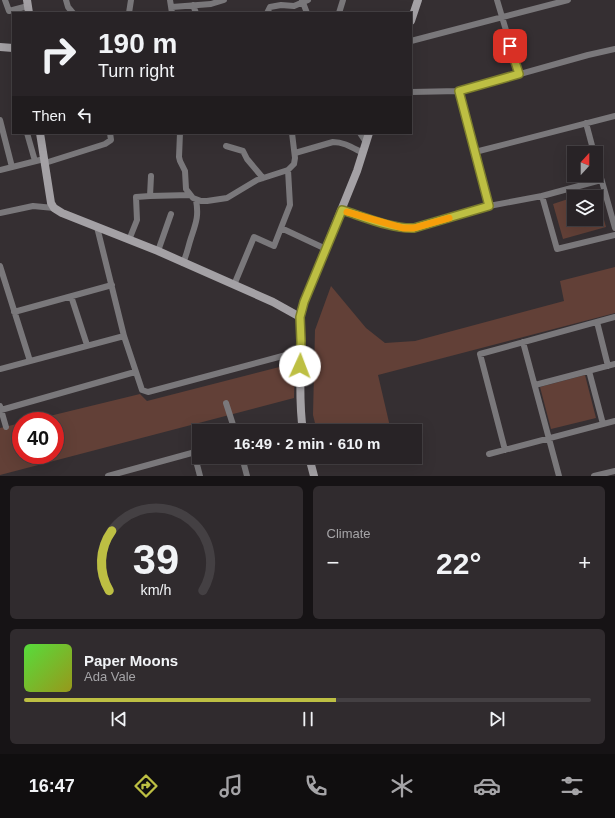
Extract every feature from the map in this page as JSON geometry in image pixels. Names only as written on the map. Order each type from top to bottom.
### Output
[{"type":"street","points":[[5,0],[9,11],[28,6]]},
{"type":"street","points":[[66,0],[68,7],[73,12]]},
{"type":"street","points":[[129,12],[131,0]]},
{"type":"street","points":[[170,0],[172,10],[193,5],[211,4],[224,0]]},
{"type":"street","points":[[339,12],[343,0]]},
{"type":"street","points":[[412,18],[418,0]]},
{"type":"street","points":[[497,0],[519,74]]},
{"type":"street","points":[[412,41],[568,0]]},
{"type":"street","points":[[268,12],[270,7],[281,5],[294,6],[304,1],[307,12]]},
{"type":"street","points":[[193,5],[196,12]]},
{"type":"street","points":[[0,47],[12,48]]},
{"type":"street","points":[[412,92],[459,91],[615,49]]},
{"type":"street","points":[[459,91],[489,206]]},
{"type":"street","points":[[475,152],[615,116]]},
{"type":"street","points":[[0,120],[12,167]]},
{"type":"street","points":[[586,123],[592,146]]},
{"type":"street","points":[[27,134],[34,161]]},
{"type":"street","points":[[40,134],[51,204],[54,208],[62,213],[158,251],[273,302],[300,317]]},
{"type":"street","points":[[0,170],[34,161],[44,161],[105,144],[111,140],[110,134]]},
{"type":"street","points":[[180,134],[180,161],[185,171],[185,184],[190,195],[196,200],[207,201],[227,198],[246,186],[263,178],[288,170],[294,164],[295,153],[292,134]]},
{"type":"street","points":[[361,134],[366,142]]},
{"type":"street","points":[[303,424],[300,382],[300,317],[304,302],[342,210],[369,134]]},
{"type":"street","points":[[295,153],[333,142],[349,145],[363,153]]},
{"type":"street","points":[[226,146],[243,152],[263,178]]},
{"type":"street","points":[[234,285],[254,237],[274,246],[290,205],[288,170]]},
{"type":"street","points":[[150,196],[151,176]]},
{"type":"street","points":[[342,210],[396,226],[414,228],[489,206],[542,196],[594,182]]},
{"type":"street","points":[[603,182],[615,228]]},
{"type":"street","points":[[129,240],[137,220],[136,197],[190,195]]},
{"type":"street","points":[[542,196],[557,249],[615,235]]},
{"type":"street","points":[[183,263],[197,218],[196,200]]},
{"type":"street","points":[[0,213],[33,206],[54,208]]},
{"type":"street","points":[[158,251],[171,214]]},
{"type":"street","points":[[97,227],[124,336],[142,390],[148,392],[301,351]]},
{"type":"street","points":[[282,228],[326,249]]},
{"type":"street","points":[[0,266],[30,361]]},
{"type":"street","points":[[14,312],[112,285]]},
{"type":"street","points":[[71,296],[87,346]]},
{"type":"street","points":[[505,450],[480,354],[615,318]]},
{"type":"street","points":[[597,322],[608,366]]},
{"type":"street","points":[[0,369],[124,336]]},
{"type":"street","points":[[523,342],[559,476]]},
{"type":"street","points":[[535,386],[615,364]]},
{"type":"street","points":[[589,371],[603,424]]},
{"type":"street","points":[[6,427],[1,408],[135,372]]},
{"type":"street","points":[[226,402],[233,424]]},
{"type":"street","points":[[489,454],[615,421]]},
{"type":"street","points":[[108,476],[192,453]]},
{"type":"street","points":[[198,464],[200,476]]},
{"type":"street","points":[[244,464],[247,476]]},
{"type":"street","points":[[311,464],[314,476]]},
{"type":"street","points":[[594,476],[608,474],[615,470]]},
{"type":"shaded area","points":[[567,199],[567,226],[603,226],[603,216],[606,227],[563,239],[553,204]]},
{"type":"shaded area","points":[[615,267],[615,313],[378,375],[389,424],[315,424],[313,415],[315,330],[331,286],[366,328],[385,343],[415,341],[564,301],[560,281]]},
{"type":"shaded area","points":[[295,363],[294,398],[64,458],[64,412],[140,394],[147,401]]},
{"type":"shaded area","points":[[585,375],[596,418],[551,429],[540,387]]},
{"type":"shaded area","points":[[12,425],[12,464],[42,464],[0,475],[0,428]]},
{"type":"slow traffic","points":[[347,212],[403,228],[414,228],[449,218]]},
{"type":"route","points":[[300,366],[300,317],[304,302],[342,210],[403,228],[414,228],[489,206],[459,91],[519,74],[510,46]]}]
